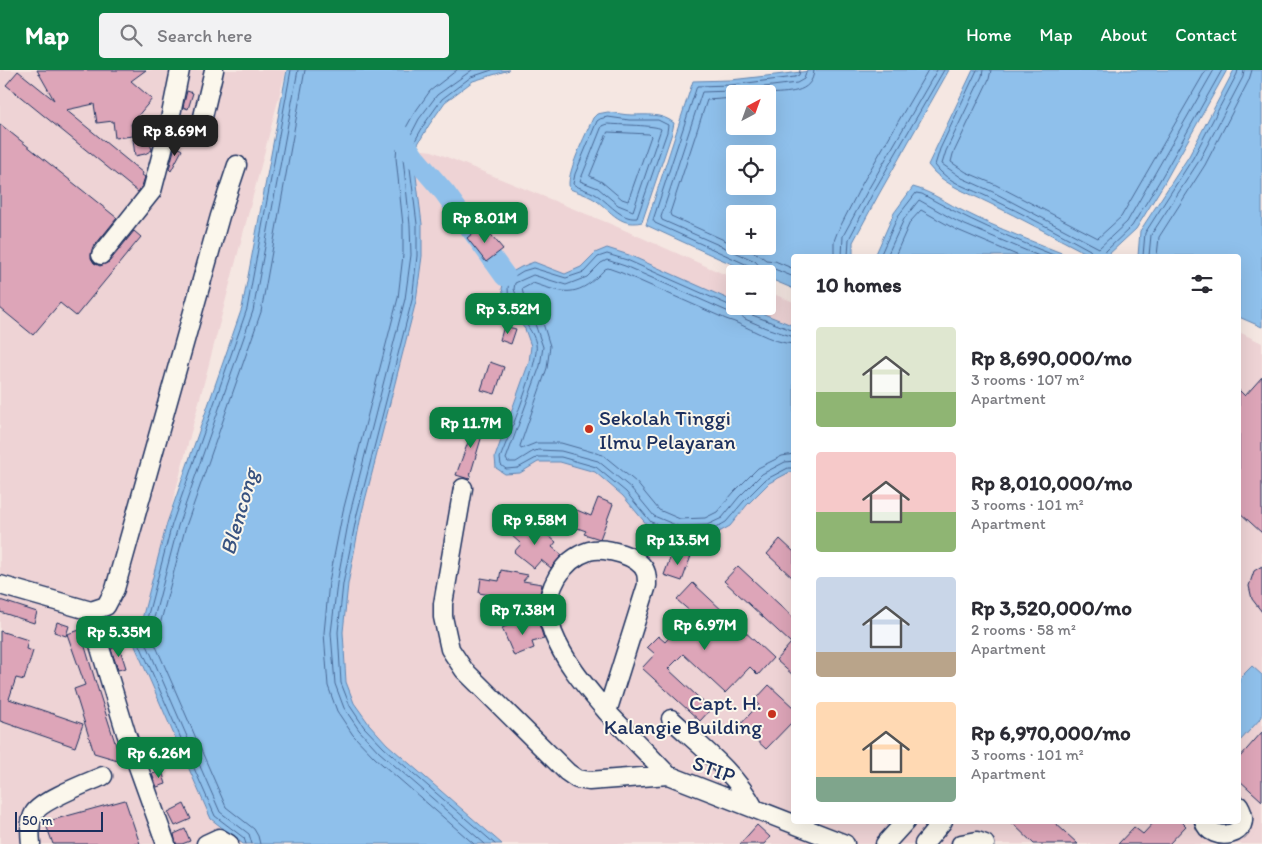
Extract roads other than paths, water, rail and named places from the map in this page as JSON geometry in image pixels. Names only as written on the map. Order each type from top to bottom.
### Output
[{"type":"lane","points":[[101,254],[152,191],[167,134],[180,70]]},
{"type":"lane","points":[[202,121],[214,70]]},
{"type":"lane","points":[[0,585],[91,611],[106,606],[115,589],[217,225],[237,165]]},
{"type":"lane","points":[[463,488],[443,610],[450,649],[458,664],[519,726],[567,772],[577,779],[589,781],[668,776]]},
{"type":"lane","name":"STIP","points":[[607,712],[647,585],[647,579],[646,572],[631,558],[616,552],[601,550],[589,551],[572,560],[555,580],[550,598],[548,619],[557,642],[570,665],[607,712],[668,776],[791,823]]},
{"type":"lane","points":[[91,611],[93,626],[126,733],[166,844]]},
{"type":"lane","points":[[671,718],[746,792],[754,808]]},
{"type":"lane","points":[[31,844],[31,821],[34,813],[42,804],[103,776]]},
{"type":"lane","points":[[1205,824],[1214,841],[1230,838],[1241,828],[1244,820],[1241,810]]},
{"type":"lane","name":"STIP","points":[[794,824],[845,844]]},
{"type":"lane","points":[[885,844],[903,824]]},
{"type":"lane","points":[[924,844],[941,824]]},
{"type":"lane","points":[[206,844],[218,838],[230,844]]},
{"type":"lane","points":[[961,844],[977,841],[986,844]]},
{"type":"water","name":"Blencong","points":[[287,70],[509,70],[473,81],[445,102],[415,149],[415,168],[422,224],[422,256],[416,301],[361,516],[348,584],[343,632],[346,682],[354,703],[369,724],[387,744],[502,844],[243,844],[211,819],[135,646],[167,523],[242,308]]},
{"type":"water","points":[[819,70],[949,70],[853,242],[853,254],[791,254],[791,288],[776,281],[776,265],[735,265],[646,225],[693,81],[731,80]]},
{"type":"water","points":[[973,70],[1227,70],[1163,185],[1136,229],[1109,254],[1088,254],[948,183],[928,165]]},
{"type":"water","points":[[1234,70],[1262,70],[1262,327],[1241,318],[1241,254],[1138,254],[1140,231],[1189,156]]},
{"type":"water","points":[[608,112],[659,116],[674,123],[642,222],[626,222],[614,216],[592,198],[570,189],[570,175],[573,165],[593,118],[597,114]]},
{"type":"water","points":[[913,187],[991,224],[1064,254],[876,254],[894,213]]},
{"type":"water","points":[[607,248],[629,255],[726,298],[726,315],[766,315],[791,325],[791,472],[769,483],[747,505],[730,526],[710,537],[676,538],[648,526],[623,496],[595,472],[560,462],[538,462],[520,473],[505,474],[496,468],[495,457],[529,362],[531,346],[525,329],[509,310],[502,289],[505,276],[534,262],[565,274],[581,267],[595,253]]},
{"type":"water","points":[[1252,666],[1262,675],[1262,717],[1241,740],[1241,677]]},
{"type":"waterway","points":[[399,134],[414,157],[445,193],[505,276]]},
{"type":"place","name":"Sekolah Tinggi Ilmu Pelayaran","points":[[589,429]]},
{"type":"place","name":"Capt. H. Kalangie Building","points":[[772,714]]}]
